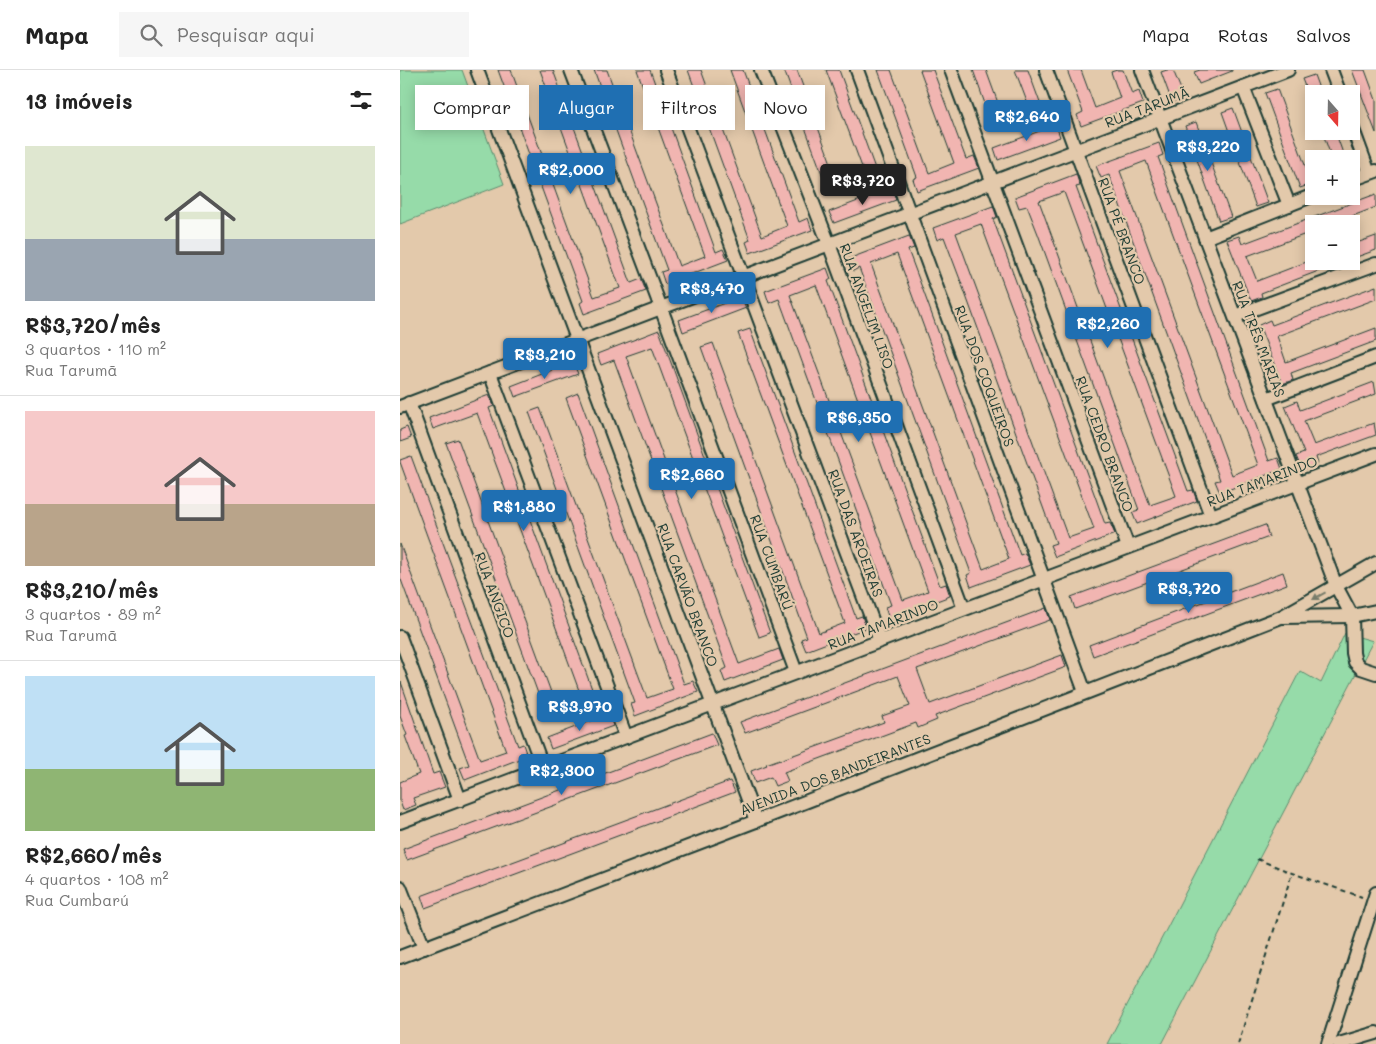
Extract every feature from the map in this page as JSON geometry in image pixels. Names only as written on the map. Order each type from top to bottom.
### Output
[{"type":"street","name":"RUA CARVÃO BRANCO","points":[[477,70],[756,821]]},
{"type":"street","name":"RUA CUMBARÚ","points":[[570,70],[661,308],[796,672]]},
{"type":"street","name":"RUA DAS AROEIRAS","points":[[666,70],[745,276],[880,641]]},
{"type":"street","name":"RUA ANGELIM LISO","points":[[761,70],[964,609]]},
{"type":"street","name":"RUA DOS COQUEIROS","points":[[857,70],[1085,692]]},
{"type":"street","name":"RUA CEDRO BRANCO","points":[[951,70],[1128,547]]},
{"type":"street","name":"RUA PÉ BRANCO","points":[[1046,70],[1211,516]]},
{"type":"street","name":"RUA TRÊS MARIAS","points":[[1142,70],[1336,586],[1352,616]]},
{"type":"street","name":"RUA TARUMÃ","points":[[405,405],[1288,70]]},
{"type":"street","points":[[1332,70],[1337,85]]},
{"type":"street","points":[[1243,87],[1289,205]]},
{"type":"street","points":[[1358,140],[1373,172],[1360,177]]},
{"type":"street","points":[[1205,238],[1305,199]]},
{"type":"street","points":[[1235,316],[1376,264]]},
{"type":"street","points":[[1266,399],[1376,358]]},
{"type":"street","points":[[490,373],[626,737]]},
{"type":"street","name":"RUA ANGICO","points":[[405,405],[543,768]]},
{"type":"street","name":"RUA TAMARINDO","points":[[400,822],[1376,454]]},
{"type":"street","name":"AVENIDA DOS BANDEIRANTES","points":[[400,957],[1281,617],[1376,563]]},
{"type":"street","name":"AVENIDA DOS BANDEIRANTES","points":[[1281,617],[1352,616],[1376,611]]},
{"type":"street","points":[[1352,616],[1355,662],[1361,668],[1376,673]]},
{"type":"street","points":[[400,637],[460,800]]},
{"type":"street","points":[[400,886],[424,948]]},
{"type":"street","points":[[1328,1044],[1375,899]]},
{"type":"street","points":[[1339,1044],[1376,1033]]},
{"type":"path","points":[[1257,858],[1292,873],[1375,899]]},
{"type":"path","points":[[1238,1044],[1292,873]]},
{"type":"green space","points":[[400,70],[462,70],[468,85],[415,85],[415,130],[484,130],[504,184],[400,224]]},
{"type":"green space","points":[[1345,633],[1373,641],[1162,1044],[1107,1044],[1300,671],[1321,683]]},
{"type":"building","points":[[498,70],[511,70],[516,85],[504,85]]},
{"type":"building","points":[[540,70],[553,70],[558,85],[546,85]]},
{"type":"building","points":[[594,70],[607,70],[613,85],[599,85]]},
{"type":"building","points":[[637,70],[650,70],[655,85],[643,86]]},
{"type":"building","points":[[688,70],[701,70],[707,85],[693,85]]},
{"type":"building","points":[[730,70],[743,70],[749,85],[745,85],[745,111]]},
{"type":"building","points":[[784,70],[797,70],[802,85],[789,85]]},
{"type":"building","points":[[826,70],[839,70],[877,174],[866,178]]},
{"type":"building","points":[[878,70],[891,70],[929,173],[954,163],[920,70],[933,70],[966,159],[974,156],[979,168],[917,191],[913,179],[917,177]]},
{"type":"building","points":[[973,70],[986,70],[1006,125],[994,129]]},
{"type":"building","points":[[1015,70],[1028,70],[1043,111],[1032,115]]},
{"type":"building","points":[[1067,70],[1081,70],[1095,108],[1120,98],[1111,72],[1117,70],[1123,70],[1132,94],[1139,91],[1143,103],[1081,126],[1077,115],[1083,112]]},
{"type":"building","points":[[1173,70],[1184,97],[1172,102],[1161,72]]},
{"type":"building","points":[[1200,70],[1232,71],[1199,84],[1194,72]]},
{"type":"building","points":[[1352,70],[1365,70],[1376,100],[1376,133],[1360,91],[1360,85],[1358,85]]},
{"type":"building","points":[[1314,75],[1318,85],[1305,86],[1302,79]]},
{"type":"building","points":[[1277,89],[1305,165],[1305,186],[1300,188],[1265,93]]},
{"type":"building","points":[[1233,108],[1268,203],[1256,207],[1222,112]]},
{"type":"building","points":[[529,119],[594,297],[620,288],[562,130],[575,130],[631,283],[641,279],[646,291],[584,314],[580,303],[583,301],[520,130],[529,130]]},
{"type":"building","points":[[1196,122],[1231,217],[1219,221],[1185,126]]},
{"type":"building","points":[[1056,125],[1060,137],[998,160],[994,148]]},
{"type":"building","points":[[616,130],[629,130],[679,266],[705,256],[659,130],[672,130],[716,252],[723,249],[728,260],[665,284],[661,272],[667,270]]},
{"type":"building","points":[[710,130],[723,130],[762,236],[787,226],[752,130],[765,130],[799,222],[808,218],[812,230],[750,253],[746,242],[750,240]]},
{"type":"building","points":[[806,130],[819,130],[840,188],[829,193]]},
{"type":"building","points":[[1325,140],[1338,140],[1342,150],[1329,150]]},
{"type":"building","points":[[1159,143],[1163,155],[1158,157],[1269,461],[1278,458],[1282,469],[1220,493],[1215,481],[1220,480],[1109,175],[1101,178],[1096,166]],"holes":[[[1146,161],[1258,465],[1232,475],[1120,171]]]},
{"type":"building","points":[[1076,174],[1080,186],[1076,187],[1188,491],[1193,490],[1197,501],[1137,524],[1132,512],[1139,510],[1038,234],[1027,206],[1019,208],[1015,197]],"holes":[[[1064,192],[1176,496],[1150,505],[1039,201]]]},
{"type":"building","points":[[892,188],[896,200],[834,223],[829,212]]},
{"type":"building","points":[[1376,194],[1376,207],[1355,215],[1320,215],[1347,205],[1360,205],[1360,200]]},
{"type":"building","points":[[993,206],[997,217],[993,219],[1105,524],[1110,523],[1115,534],[1055,557],[1050,545],[1056,543],[961,282],[944,237],[937,240],[933,228]],"holes":[[[981,224],[1094,529],[1068,538],[956,233]]]},
{"type":"building","points":[[1305,220],[1305,234],[1247,256],[1257,281],[1305,263],[1305,270],[1321,270],[1261,293],[1262,297],[1251,301],[1227,240],[1239,236],[1242,244]]},
{"type":"building","points":[[909,236],[914,248],[908,250],[1020,555],[1025,553],[1030,565],[971,587],[967,575],[971,573],[870,297],[859,268],[853,271],[848,259]],"holes":[[[897,254],[1009,559],[983,569],[871,264]]]},
{"type":"building","points":[[1376,236],[1376,250],[1360,256],[1360,242]]},
{"type":"building","points":[[827,268],[831,279],[828,281],[940,586],[946,584],[950,596],[889,619],[885,607],[891,605],[779,299],[769,303],[765,291]],"holes":[[[816,285],[928,591],[903,600],[790,295]]]},
{"type":"building","points":[[1376,286],[1376,299],[1277,336],[1286,362],[1376,328],[1376,341],[1291,373],[1293,380],[1282,384],[1259,325],[1270,320],[1272,325]]},
{"type":"building","points":[[741,297],[746,308],[683,332],[679,320]]},
{"type":"building","points":[[750,329],[856,618],[862,616],[866,628],[806,651],[801,639],[807,637],[701,347],[713,343],[819,633],[845,623],[738,333]]},
{"type":"building","points":[[659,330],[770,633],[759,637],[652,347],[626,356],[739,664],[779,649],[783,660],[725,682],[721,671],[727,668],[614,360],[601,365],[597,354]]},
{"type":"building","points":[[573,362],[578,374],[515,397],[511,386]]},
{"type":"building","points":[[1374,382],[1376,394],[1304,421],[1314,445],[1374,423],[1376,435],[1316,457],[1318,464],[1302,470],[1296,456],[1304,453],[1285,406],[1297,401],[1300,410]]},
{"type":"building","points":[[578,393],[684,684],[693,681],[698,692],[635,716],[631,704],[635,703],[529,412],[540,408],[647,698],[673,689],[566,398]]},
{"type":"building","points":[[489,395],[494,406],[489,408],[596,700],[584,704],[477,413],[433,429],[429,418]]},
{"type":"building","points":[[407,427],[411,438],[400,442],[400,430]]},
{"type":"building","points":[[458,439],[559,714],[547,718],[446,443]]},
{"type":"building","points":[[411,456],[518,746],[523,744],[527,756],[465,780],[460,768],[469,765],[400,577],[400,544],[480,760],[506,751],[400,462],[400,460]]},
{"type":"building","points":[[1265,525],[1269,537],[1075,609],[1071,597]]},
{"type":"building","points":[[1283,572],[1287,584],[1093,656],[1089,645]]},
{"type":"building","points":[[1046,608],[1050,620],[917,669],[930,704],[1062,655],[1066,667],[935,716],[937,720],[918,728],[916,723],[784,772],[788,781],[775,786],[771,777],[755,783],[751,771],[884,722],[882,716],[910,706],[898,676],[745,733],[740,722]]},
{"type":"building","points":[[401,682],[433,774],[439,772],[445,787],[413,798],[416,805],[403,810],[400,802],[400,782],[419,774],[400,716]]},
{"type":"building","points":[[609,714],[613,726],[551,749],[547,738]]},
{"type":"building","points":[[712,733],[717,745],[407,860],[403,849]]},
{"type":"building","points":[[730,781],[735,792],[425,908],[421,896]]}]
